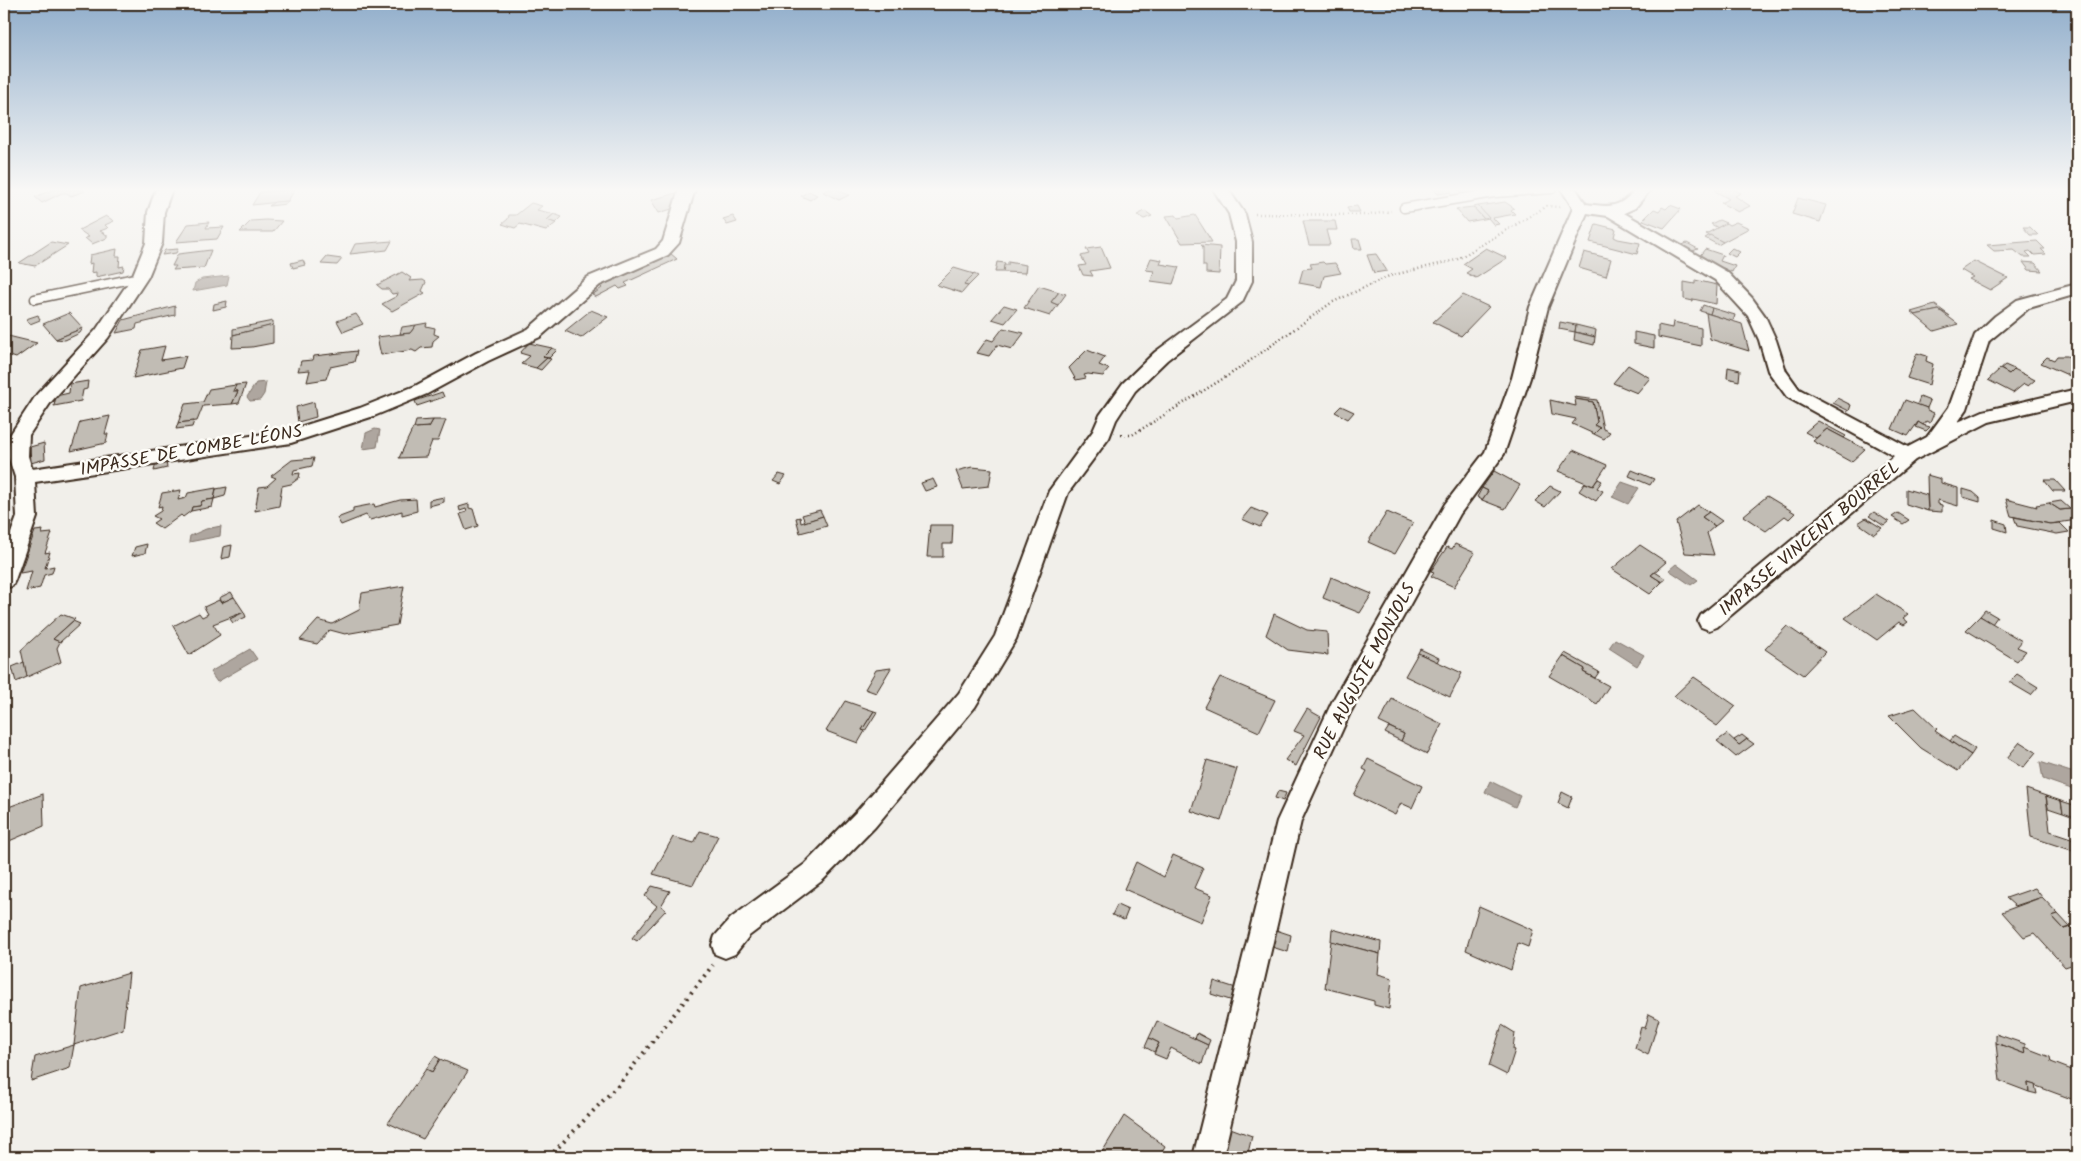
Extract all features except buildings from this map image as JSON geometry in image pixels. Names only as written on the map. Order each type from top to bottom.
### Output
[{"type":"street","points":[[4,580],[27,517],[25,477],[18,456],[20,435],[44,398],[102,334],[140,277],[154,243]]},
{"type":"street","name":"IMPASSE DE COMBE LÉONS","points":[[25,477],[291,436],[367,412],[421,390],[482,356],[534,333],[594,281],[662,252],[671,243]]},
{"type":"street","points":[[725,945],[740,927],[814,872],[866,819],[966,700],[1005,640],[1059,491],[1102,434],[1107,419],[1129,387],[1161,356],[1234,302],[1244,282],[1246,258],[1243,243]]},
{"type":"street","name":"RUE AUGUSTE MONJOLS","points":[[1208,1157],[1289,821],[1340,709],[1452,509],[1494,454],[1521,378],[1539,307],[1566,243]]},
{"type":"street","points":[[1665,243],[1721,276],[1736,290],[1764,330],[1780,380],[1793,393],[1908,454],[1983,417],[2077,395]]},
{"type":"street","points":[[1933,441],[1958,409],[1981,339],[2001,320],[2023,304],[2077,289]]},
{"type":"street","name":"IMPASSE VINCENT BOURREL","points":[[1709,621],[1908,454]]},
{"type":"lane","points":[[35,299],[140,277]]},
{"type":"path","points":[[1102,434],[1132,435],[1244,365],[1331,303],[1389,276],[1456,260],[1484,243]]},
{"type":"path","points":[[549,1157],[620,1083],[673,1013],[709,972],[725,945]]},
{"type":"shaded area","points":[[229,276],[227,285],[193,291],[195,283],[202,279]]},
{"type":"shaded area","points":[[266,382],[264,394],[260,400],[250,401],[247,397],[256,383]]},
{"type":"shaded area","points":[[375,429],[380,430],[377,447],[363,449],[366,433]]},
{"type":"shaded area","points":[[1622,482],[1639,488],[1628,504],[1612,497]]},
{"type":"shaded area","points":[[221,526],[220,536],[189,542],[190,536],[206,529]]},
{"type":"shaded area","points":[[1676,564],[1698,580],[1691,585],[1669,570]]},
{"type":"shaded area","points":[[1615,639],[1644,655],[1637,666],[1609,648]]},
{"type":"shaded area","points":[[250,649],[257,659],[217,682],[210,672]]},
{"type":"shaded area","points":[[2040,762],[2077,774],[2077,791],[2043,779]]},
{"type":"shaded area","points":[[1490,781],[1520,796],[1515,807],[1485,792]]}]
